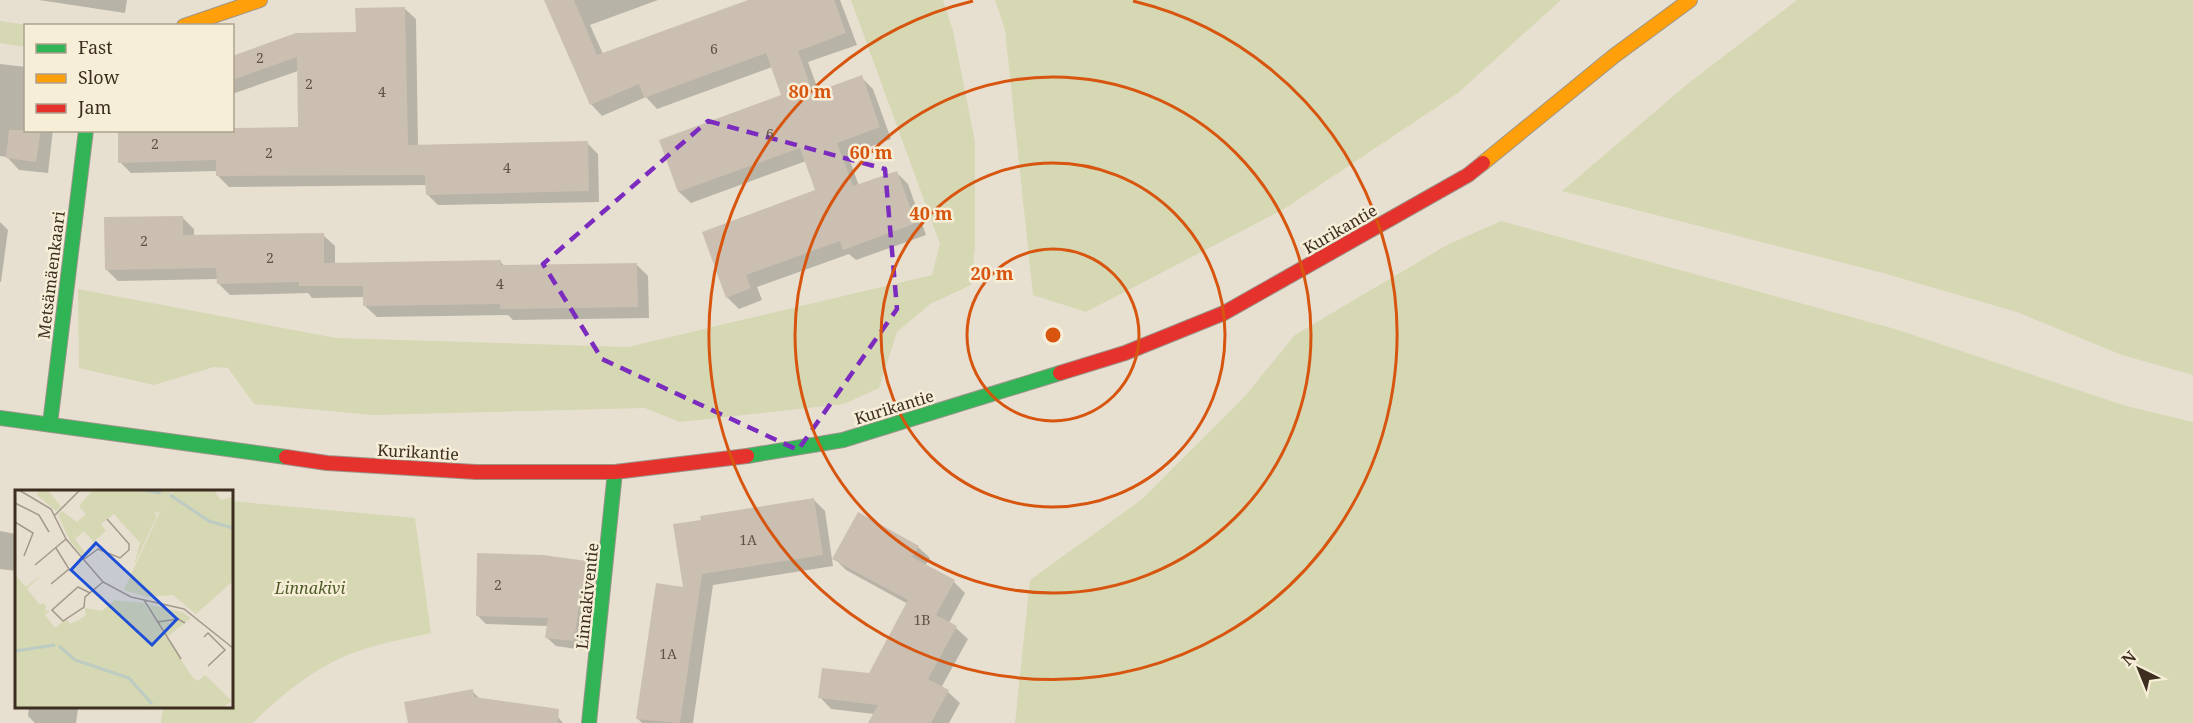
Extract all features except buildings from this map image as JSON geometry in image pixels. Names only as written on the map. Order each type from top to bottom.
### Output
[{"type":"main road","points":[[190,24],[260,0]]},
{"type":"main road","name":"Kurikantie","points":[[0,418],[327,463],[476,472],[615,472],[745,456],[843,440],[1125,353],[1224,313],[1468,175],[1614,56],[1690,0]]},
{"type":"main road","name":"Metsämäenkaari","points":[[50,424],[86,132]]},
{"type":"main road","name":"Linnakiventie","points":[[588,723],[594,694],[615,472]]},
{"type":"highlighted area","points":[[708,121],[885,169],[897,309],[798,450],[602,359],[543,264]]},
{"type":"green space","points":[[851,0],[943,0],[953,31],[975,142],[975,247],[971,285],[930,304],[897,332],[879,388],[844,404],[680,422],[645,408],[372,415],[254,404],[228,368],[214,367],[154,385],[79,368],[78,289],[336,338],[628,347],[932,275],[940,244]]},
{"type":"green space","points":[[995,0],[1561,0],[1458,93],[1284,209],[1086,312],[1033,295],[1005,30]]},
{"type":"green space","points":[[1797,0],[2193,0],[2193,375],[2122,355],[2017,312],[1883,273],[1562,191],[1685,86]]},
{"type":"green space","points":[[0,21],[24,24],[24,47],[0,43]]},
{"type":"green space","points":[[1501,221],[1895,329],[2126,406],[2193,422],[2193,723],[1015,723],[1030,580],[1141,500],[1245,396],[1295,335],[1447,245]]},
{"type":"green space","name":"Linnakivi","points":[[232,501],[415,518],[431,633],[370,647],[336,660],[298,684],[253,723],[161,723],[163,708],[232,708]]},
{"type":"traffic: fast","points":[[50,424],[86,132]]},
{"type":"traffic: fast","points":[[747,456],[843,440],[1060,373]]},
{"type":"traffic: fast","points":[[0,418],[286,457]]},
{"type":"traffic: fast","points":[[589,723],[615,472]]},
{"type":"traffic: slow","points":[[190,24],[260,0]]},
{"type":"traffic: slow","points":[[1483,163],[1614,56],[1690,0]]},
{"type":"traffic: jam","points":[[1060,373],[1125,353],[1224,313],[1468,175],[1483,163]]},
{"type":"traffic: jam","points":[[286,457],[327,463],[476,472],[615,472],[747,456]]}]
